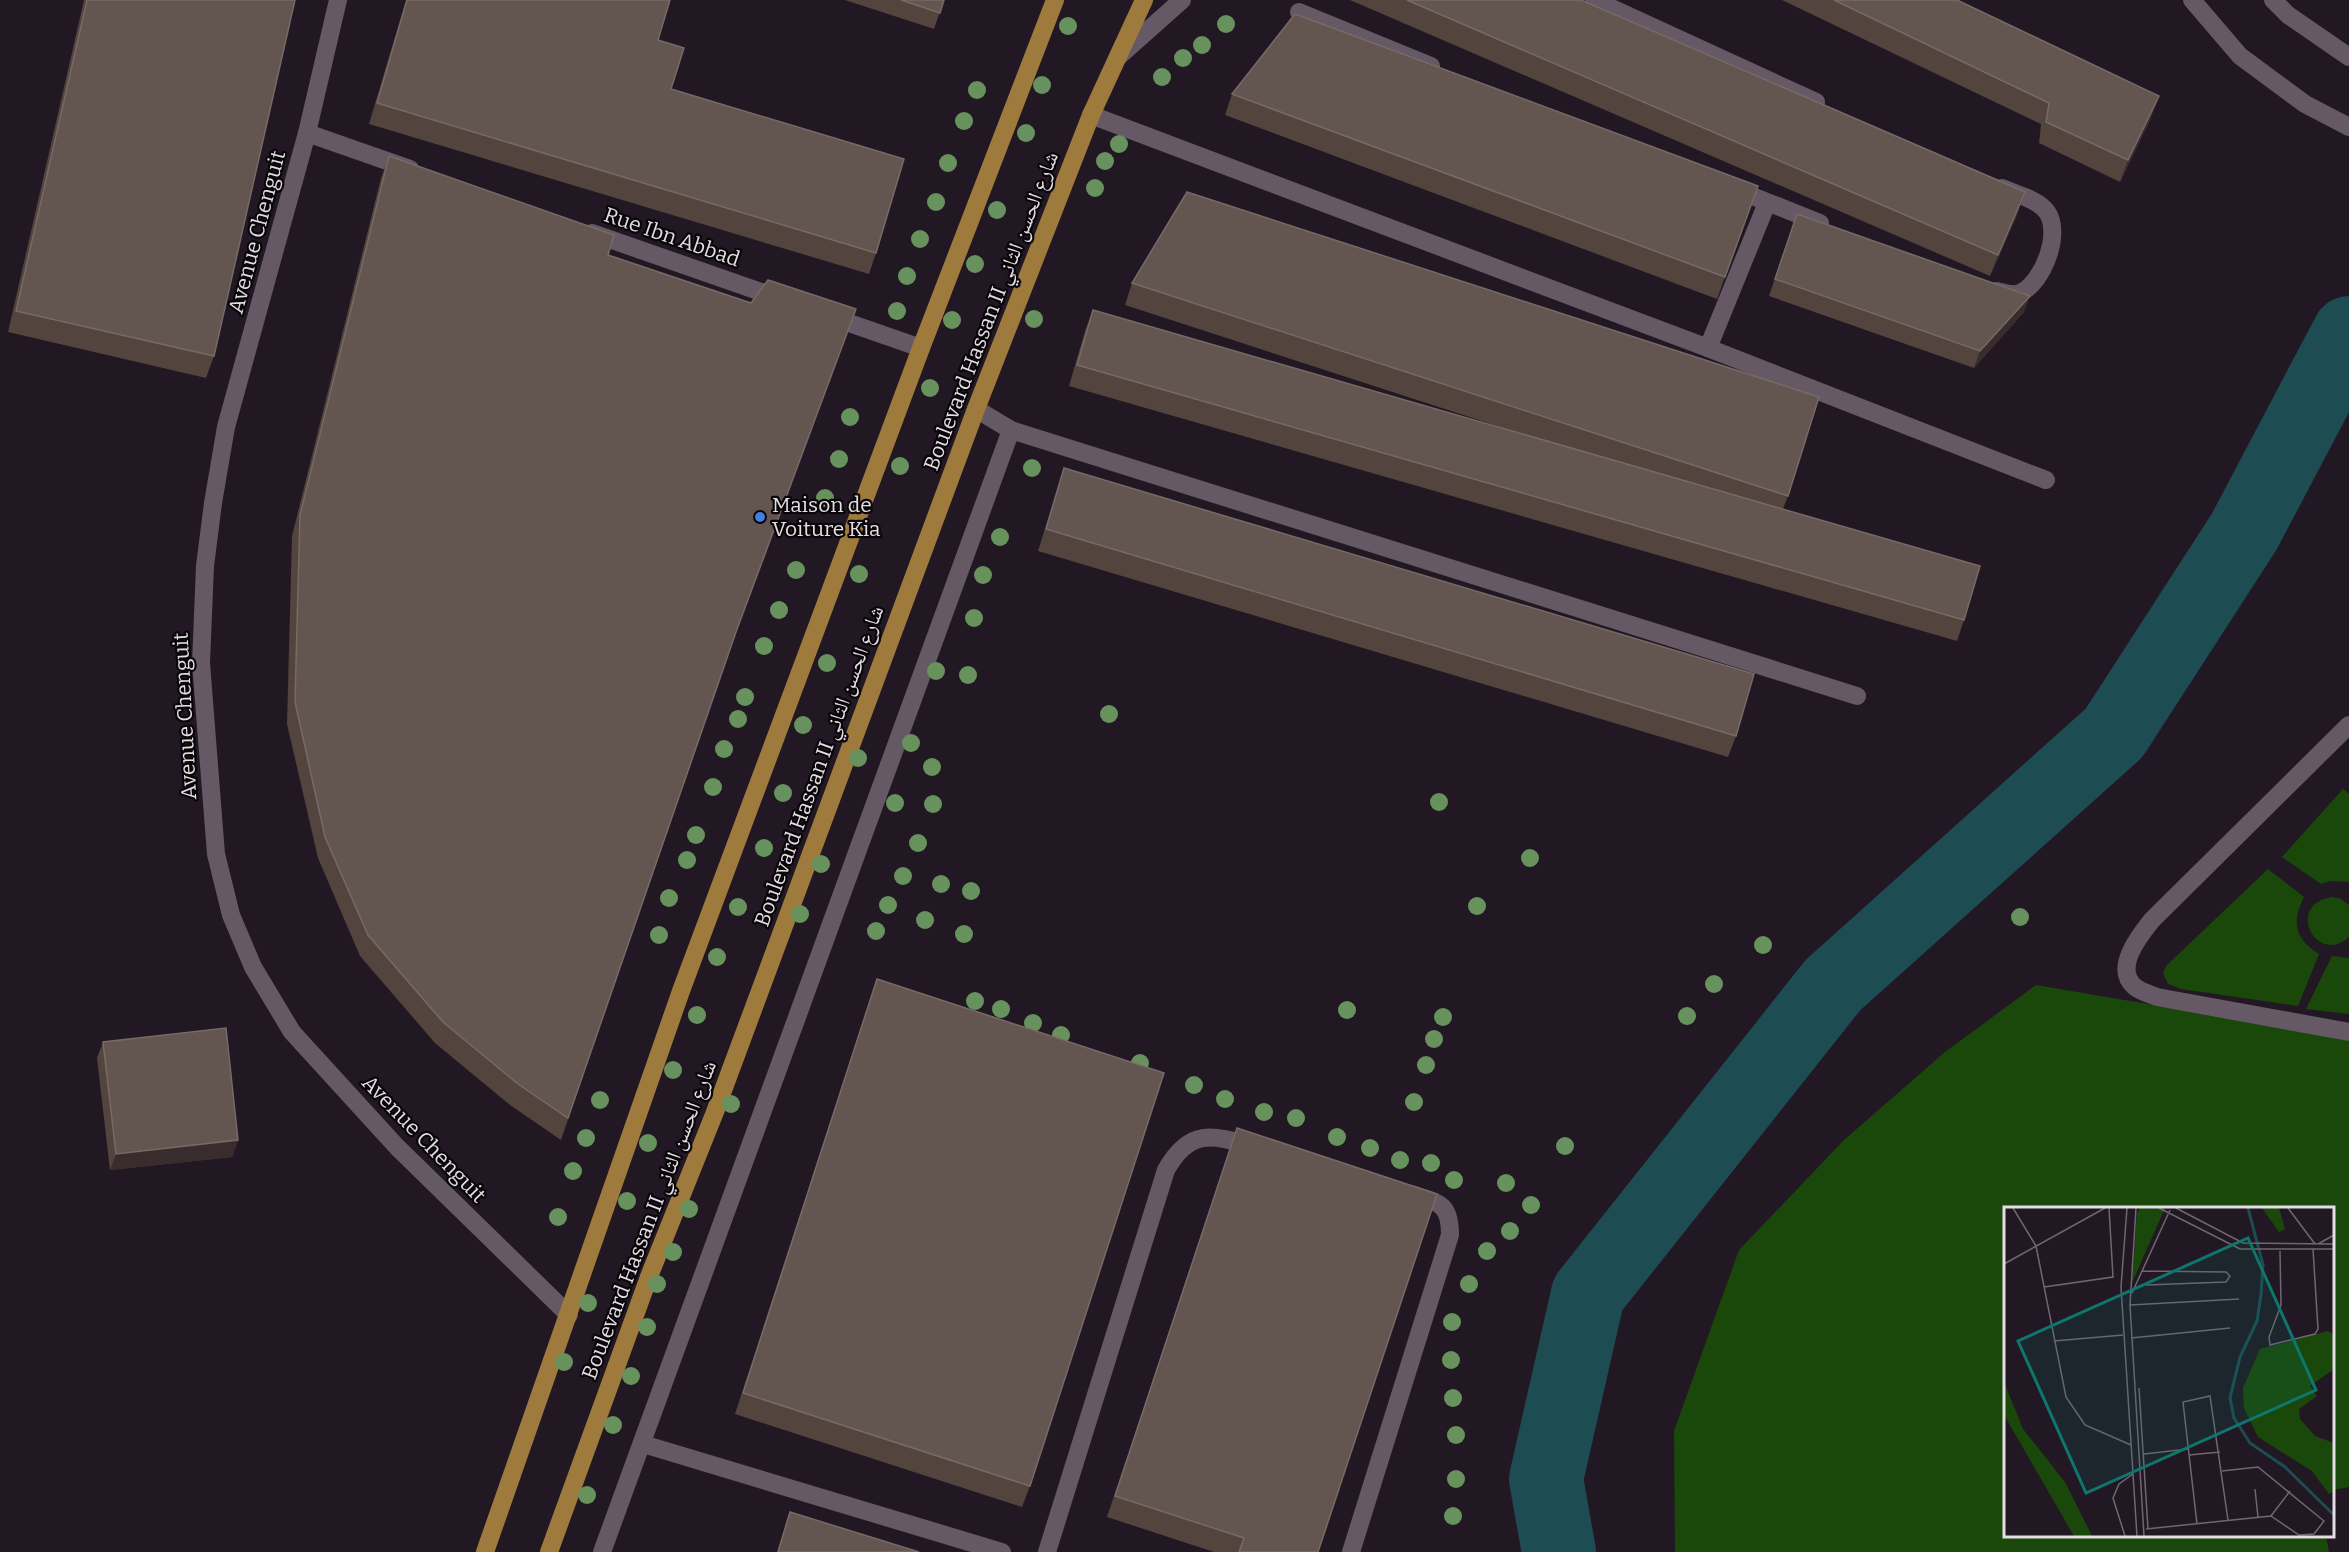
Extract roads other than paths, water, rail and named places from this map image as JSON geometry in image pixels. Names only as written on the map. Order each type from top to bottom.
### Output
[{"type":"main road","name":"Boulevard Hassan II شارع الحسن الثاني","points":[[486,1552],[681,991],[921,348],[1055,0]]},
{"type":"main road","name":"Boulevard Hassan II شارع الحسن الثاني","points":[[549,1552],[650,1274],[715,1112],[976,409],[1091,115],[1144,0]]},
{"type":"street","name":"Avenue Chenguit","points":[[338,0],[307,133],[226,427],[213,503],[205,566],[201,663],[216,854],[231,915],[248,957],[292,1032],[397,1147],[569,1315]]},
{"type":"street","points":[[1118,57],[1182,0]]},
{"type":"street","points":[[1594,0],[1832,109]]},
{"type":"street","points":[[2192,0],[2240,56],[2305,104],[2349,127]]},
{"type":"street","points":[[2272,0],[2288,15],[2349,57]]},
{"type":"street","points":[[1299,12],[1452,74]]},
{"type":"street","points":[[1091,115],[1708,348],[2046,480]]},
{"type":"street","points":[[307,133],[430,176]]},
{"type":"street","points":[[1976,283],[1998,291],[2020,293],[2034,282],[2039,274],[2046,260],[2052,237],[2052,224],[2046,211],[2037,204],[1983,179]]},
{"type":"street","points":[[1713,181],[1833,228]]},
{"type":"street","points":[[1708,348],[1767,203]]},
{"type":"street","name":"Rue Ibn Abbad","points":[[575,227],[921,348]]},
{"type":"street","points":[[976,409],[1011,430],[1857,696]]},
{"type":"street","points":[[602,1552],[1011,430]]},
{"type":"street","points":[[2349,726],[2152,920],[2137,940],[2129,956],[2127,970],[2128,980],[2137,989],[2157,997],[2349,1032]]},
{"type":"street","points":[[1047,1552],[1167,1170],[1177,1152],[1189,1142],[1207,1138],[1233,1141],[1276,1153]]},
{"type":"street","points":[[1351,1552],[1450,1235],[1448,1213],[1441,1204],[1398,1190]]},
{"type":"street","points":[[643,1444],[1002,1552]]},
{"type":"waterway","points":[[1559,1552],[1546,1479],[1588,1294],[1833,985],[2114,733],[2244,532],[2349,333]]},
{"type":"place","name":"Maison de Voiture Kia","points":[[760,517]]}]
